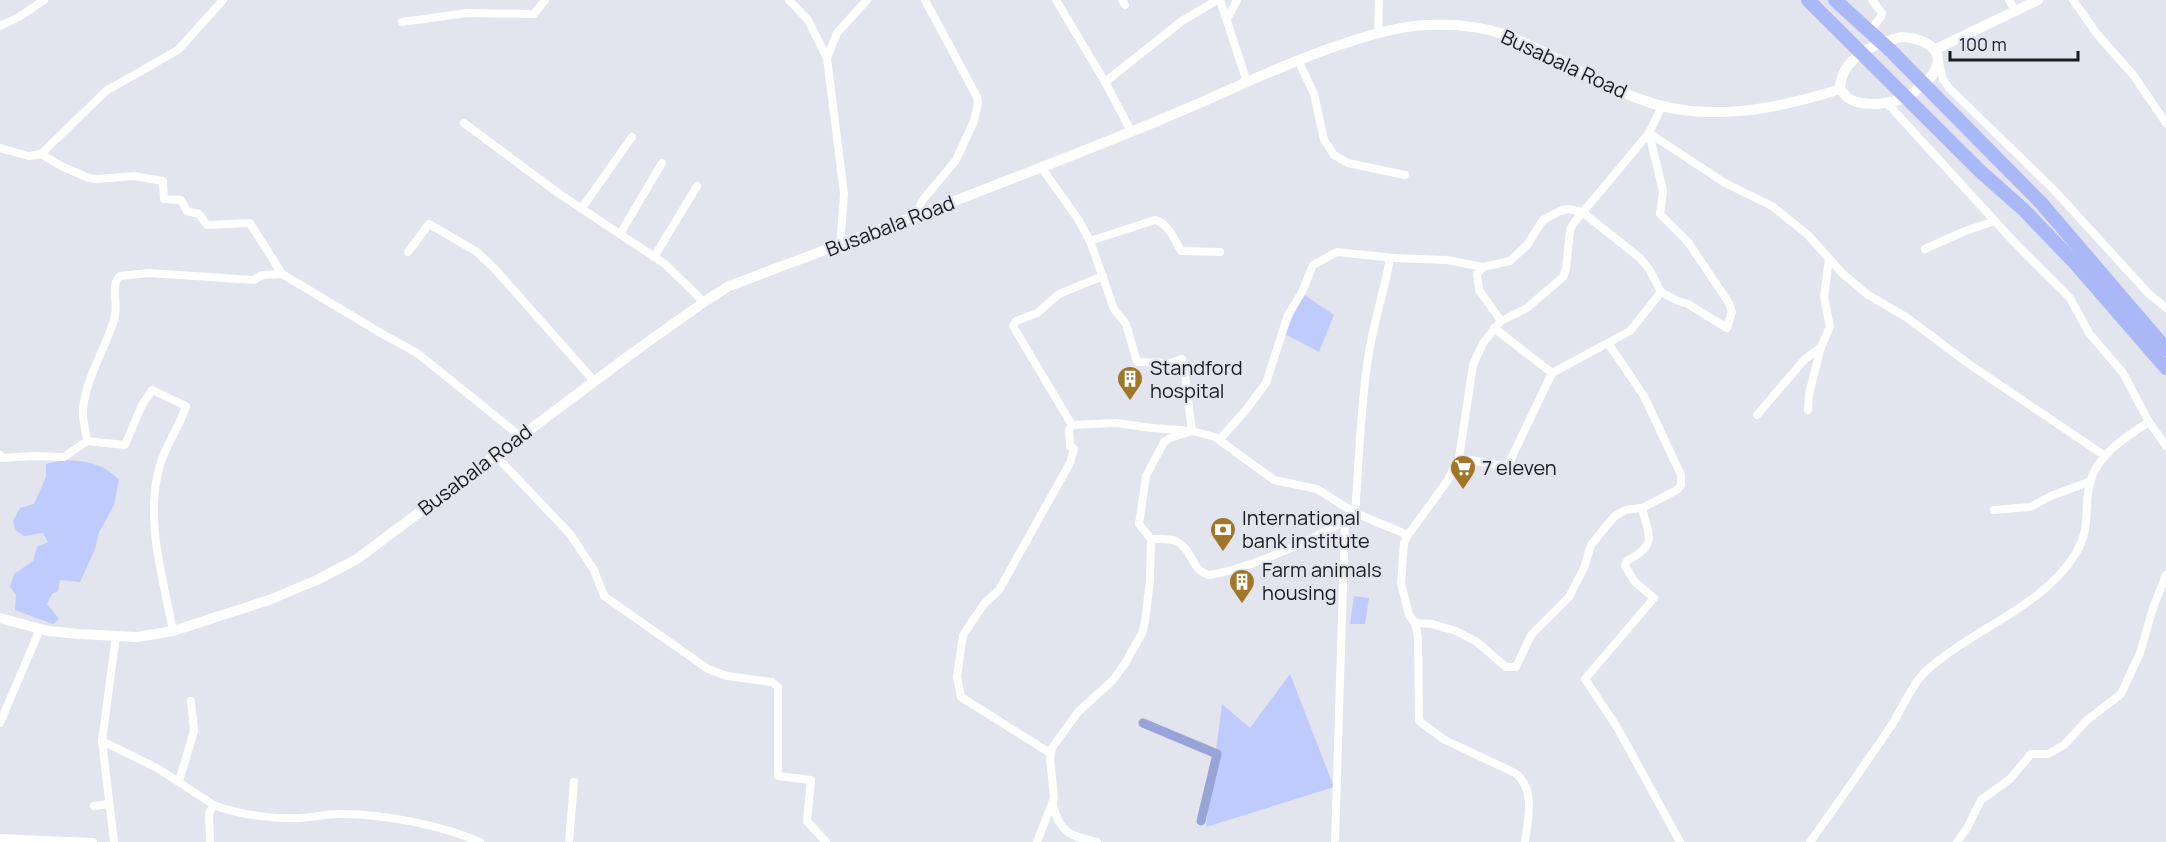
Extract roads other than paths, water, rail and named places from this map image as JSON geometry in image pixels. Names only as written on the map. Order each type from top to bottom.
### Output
[{"type":"highway","points":[[1808,0],[1981,172],[2024,210],[2166,368]]},
{"type":"highway","points":[[1835,0],[1924,84],[2042,204],[2166,349]]},
{"type":"street","points":[[0,26],[19,17],[44,0]]},
{"type":"street","points":[[0,148],[29,156],[41,154],[106,91],[178,51],[223,0]]},
{"type":"street","points":[[402,22],[467,13],[534,14],[545,0]]},
{"type":"street","points":[[789,0],[808,20],[827,58],[844,194],[840,246]]},
{"type":"street","points":[[827,58],[837,33],[867,0]]},
{"type":"street","points":[[915,217],[922,201],[956,160],[974,121],[978,103],[977,97],[926,0]]},
{"type":"street","points":[[1056,0],[1131,131]]},
{"type":"street","points":[[1105,82],[1182,21],[1218,0],[1227,20],[1246,82]]},
{"type":"street","points":[[1227,20],[1237,0]]},
{"type":"street","points":[[1378,33],[1379,0]]},
{"type":"street","points":[[1869,32],[1882,13],[1872,0]]},
{"type":"street","points":[[2009,0],[2016,12]]},
{"type":"street","points":[[1936,49],[2038,0]]},
{"type":"street","points":[[2073,0],[2097,34],[2134,76],[2166,123]]},
{"type":"street","name":"Busabala Road","points":[[0,618],[39,629],[137,636],[173,631],[270,600],[317,580],[357,559],[594,381],[729,286],[840,246],[1041,167],[1298,60],[1378,33],[1427,25],[1489,30],[1516,39],[1613,88],[1662,106],[1699,111],[1755,110],[1809,99],[1840,89]]},
{"type":"street","points":[[1939,63],[1935,73],[1906,98],[1887,103],[1867,104],[1850,100],[1840,89],[1840,77],[1849,64],[1861,53],[1881,42],[1901,37],[1914,38],[1928,43],[1936,49],[1943,79],[1949,88],[2053,189],[2149,294],[2165,304]]},
{"type":"street","points":[[1298,60],[1314,94],[1324,140],[1334,155],[1348,163],[1405,175]]},
{"type":"street","points":[[1887,103],[1995,221],[2070,298],[2089,333],[2123,373],[2149,422],[2166,446]]},
{"type":"street","points":[[1525,842],[1529,802],[1524,780],[1515,773],[1445,740],[1419,722],[1418,637],[1415,623],[1409,615],[1401,583],[1401,556],[1408,535],[1432,503],[1459,458],[1473,365],[1483,343],[1501,321],[1527,308],[1563,277],[1570,230],[1582,212],[1649,133],[1662,106]]},
{"type":"street","points":[[464,123],[582,208],[665,264],[704,302]]},
{"type":"street","points":[[1649,133],[1725,183],[1772,206],[1808,235],[1852,283],[1906,317],[1966,362],[2105,456]]},
{"type":"street","points":[[1220,439],[1266,383],[1288,315],[1302,292],[1313,265],[1337,252],[1390,258],[1447,260],[1483,267],[1510,261],[1527,245],[1543,220],[1568,209],[1582,212],[1643,261],[1661,292],[1678,302],[1688,304],[1727,328],[1732,312],[1730,303],[1688,242],[1660,213],[1663,191],[1649,133]]},
{"type":"street","points":[[582,208],[632,137]]},
{"type":"street","points":[[41,154],[89,178],[134,176],[162,182],[164,199],[181,200],[187,211],[199,214],[207,225],[250,223],[282,274],[417,353],[520,436]]},
{"type":"street","points":[[620,234],[662,164]]},
{"type":"street","points":[[1041,167],[1078,219],[1090,241],[1114,309],[1126,324],[1137,362],[1170,363],[1182,359],[1192,431]]},
{"type":"street","points":[[654,257],[697,186]]},
{"type":"street","points":[[1090,241],[1155,220],[1166,226],[1182,250],[1220,252]]},
{"type":"street","points":[[1925,249],[1965,231],[1995,221]]},
{"type":"street","points":[[408,252],[429,224],[477,252],[494,268],[594,381]]},
{"type":"street","points":[[1355,513],[1366,366],[1373,325],[1385,288],[1390,258]]},
{"type":"street","points":[[1808,410],[1809,394],[1821,347],[1830,327],[1824,297],[1829,259]]},
{"type":"street","points":[[1483,267],[1477,274],[1479,290],[1501,321]]},
{"type":"street","points":[[87,441],[83,408],[88,387],[116,313],[117,278],[149,273],[254,280],[262,275],[282,274]]},
{"type":"street","points":[[1072,425],[1013,326],[1016,321],[1037,313],[1059,294],[1103,276]]},
{"type":"street","points":[[1459,458],[1504,466],[1509,463],[1552,373],[1635,326],[1661,292]]},
{"type":"street","points":[[1494,328],[1552,373]]},
{"type":"street","points":[[1415,623],[1432,624],[1456,631],[1477,642],[1506,667],[1516,667],[1531,634],[1569,597],[1584,568],[1591,545],[1615,516],[1625,510],[1642,508],[1677,490],[1681,485],[1681,475],[1644,396],[1608,343]]},
{"type":"street","points":[[1757,415],[1798,367],[1821,347]]},
{"type":"street","points":[[0,459],[35,456],[64,457],[87,441],[125,445],[141,407],[152,390],[186,406],[160,466],[153,504],[154,524],[173,631]]},
{"type":"street","points":[[1810,842],[1873,753],[1922,675],[1962,645],[2031,600],[2061,572],[2076,554],[2087,526],[2091,481],[2105,456],[2117,444],[2149,422]]},
{"type":"street","points":[[1072,425],[1116,423],[1192,431],[1220,439],[1274,480],[1317,489],[1355,513],[1408,535]]},
{"type":"street","points":[[1050,753],[961,697],[957,677],[965,631],[984,604],[999,590],[1070,464],[1074,449],[1070,446],[1069,439],[1072,425]]},
{"type":"street","points":[[1097,842],[1084,839],[1061,827],[1053,803],[1050,753],[1078,712],[1113,680],[1139,641],[1145,622],[1150,580],[1151,539],[1139,524],[1146,476],[1164,442],[1192,431]]},
{"type":"street","points":[[495,455],[570,534],[594,570],[604,596],[708,669],[728,676],[772,682],[778,687],[778,776],[811,780],[807,821],[826,842]]},
{"type":"street","points":[[1994,510],[2030,507],[2051,496],[2091,481]]},
{"type":"street","points":[[1642,508],[1650,538],[1646,549],[1627,561],[1625,566],[1635,582],[1654,598],[1585,679],[1617,727],[1680,842]]},
{"type":"street","points":[[1151,539],[1177,541],[1186,548],[1201,573],[1210,575],[1285,550],[1355,513]]},
{"type":"street","points":[[1335,842],[1345,520]]},
{"type":"street","points":[[1957,842],[1981,800],[2010,779],[2031,754],[2048,754],[2064,745],[2087,720],[2121,694],[2140,653],[2153,608],[2166,575]]},
{"type":"street","points":[[0,723],[39,629]]},
{"type":"street","points":[[114,842],[102,741],[116,636]]},
{"type":"street","points":[[179,781],[194,731],[191,701]]},
{"type":"street","points":[[102,741],[132,754],[179,781],[214,805],[247,814],[297,818],[338,814],[372,815],[456,832],[480,842]]},
{"type":"street","points":[[569,842],[574,782]]},
{"type":"street","points":[[1037,842],[1053,803]]},
{"type":"street","points":[[94,806],[109,804]]},
{"type":"street","points":[[210,842],[209,813],[214,805]]},
{"type":"street","points":[[0,838],[93,842]]},
{"type":"waterway","points":[[1143,723],[1217,754],[1201,821]]},
{"type":"place","name":"Standford hospital","points":[[1130,402]]},
{"type":"place","name":"7 eleven","points":[[1463,491]]},
{"type":"place","name":"International bank institute","points":[[1223,553]]},
{"type":"place","name":"Farm animals housing","points":[[1242,605]]}]
